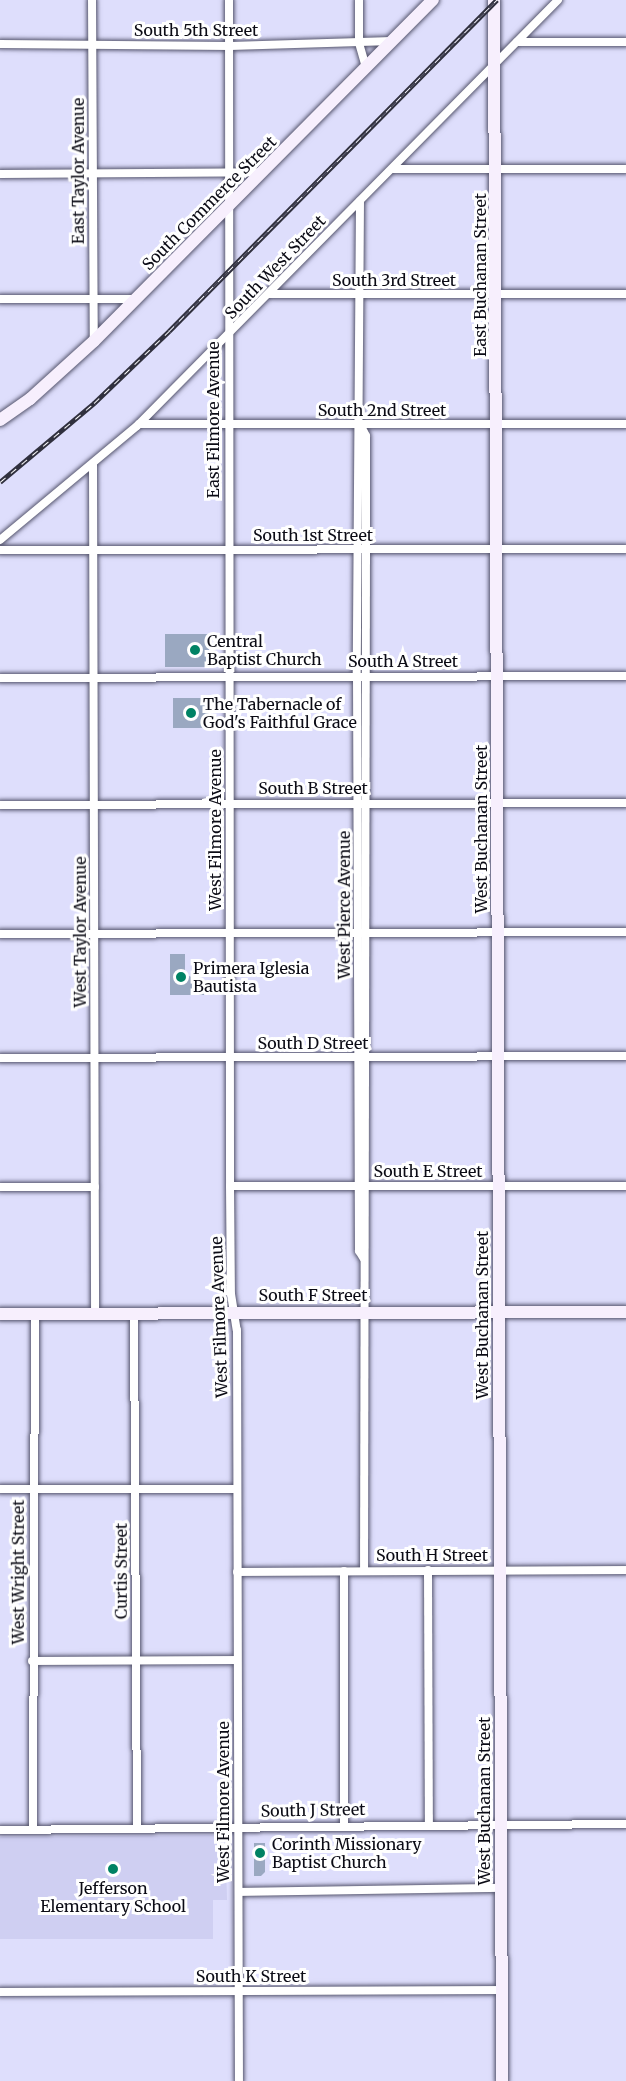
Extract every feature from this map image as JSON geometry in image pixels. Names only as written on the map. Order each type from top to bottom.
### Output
[{"type":"street","name":"East Taylor Avenue","points":[[92,0],[94,341]]},
{"type":"street","name":"East Filmore Avenue","points":[[229,551],[230,0]]},
{"type":"street","points":[[359,0],[359,43],[366,68]]},
{"type":"street","name":"South Commerce Street","points":[[0,420],[30,399],[94,341],[433,0]]},
{"type":"street","name":"East Buchanan Street","points":[[494,0],[498,549]]},
{"type":"street","name":"South West Street","points":[[0,540],[139,424],[228,337],[558,0]]},
{"type":"street","name":"South 5th Street","points":[[0,44],[230,46],[392,41]]},
{"type":"street","points":[[517,42],[626,42]]},
{"type":"street","points":[[393,169],[626,169]]},
{"type":"street","points":[[0,174],[228,170],[262,172]]},
{"type":"street","points":[[360,201],[360,426],[366,436],[361,550]]},
{"type":"street","name":"South 3rd Street","points":[[269,294],[360,296],[626,294]]},
{"type":"street","points":[[0,299],[137,299]]},
{"type":"street","name":"South 2nd Street","points":[[139,424],[360,426],[626,424]]},
{"type":"street","points":[[93,464],[94,552]]},
{"type":"street","name":"West Buchanan Street","points":[[498,549],[502,2081]]},
{"type":"street","name":"South 1st Street","points":[[0,550],[94,552],[626,549]]},
{"type":"street","name":"West Pierce Avenue","points":[[361,550],[357,676],[363,803]]},
{"type":"street","name":"West Pierce Avenue","points":[[361,550],[366,677],[363,803],[363,1058],[364,1186],[368,1251],[364,1259],[364,1570]]},
{"type":"street","name":"West Filmore Avenue","points":[[229,551],[230,1186],[233,1312],[237,1330],[239,2081]]},
{"type":"street","name":"West Taylor Avenue","points":[[94,552],[95,1312]]},
{"type":"street","name":"South A Street","points":[[0,678],[626,676]]},
{"type":"street","name":"South B Street","points":[[0,805],[626,803]]},
{"type":"street","points":[[0,934],[626,932]]},
{"type":"street","name":"South D Street","points":[[0,1058],[626,1056]]},
{"type":"street","name":"South E Street","points":[[230,1186],[626,1186]]},
{"type":"street","points":[[0,1187],[95,1187]]},
{"type":"street","name":"South F Street","points":[[0,1314],[364,1311],[626,1312]]},
{"type":"street","name":"Curtis Street","points":[[134,1312],[137,1829]]},
{"type":"street","name":"West Wright Street","points":[[33,1830],[35,1313]]},
{"type":"street","points":[[0,1489],[237,1489]]},
{"type":"street","points":[[428,1570],[429,1823]]},
{"type":"street","name":"South H Street","points":[[237,1572],[626,1570]]},
{"type":"street","points":[[344,1571],[344,1824]]},
{"type":"street","points":[[32,1661],[237,1660]]},
{"type":"street","name":"South J Street","points":[[0,1830],[429,1823],[626,1824]]},
{"type":"street","points":[[239,1892],[501,1888]]},
{"type":"street","name":"South K Street","points":[[0,1992],[502,1990]]},
{"type":"shaded area","name":"Jefferson Elementary School","points":[[225,1835],[227,1900],[213,1900],[213,1939],[0,1939],[0,1837]]},
{"type":"building","name":"Central Baptist Church","points":[[165,634],[209,634],[209,667],[165,667]]},
{"type":"building","name":"The Tabernacle of God's Faithful Grace","points":[[173,698],[209,698],[209,728],[173,728]]},
{"type":"building","name":"Primera Iglesia Bautista","points":[[170,954],[185,954],[185,975],[204,980],[204,995],[170,995]]},
{"type":"building","name":"Corinth Missionary Baptist Church","points":[[254,1843],[265,1843],[265,1872],[261,1876],[254,1876]]},
{"type":"railway","points":[[0,482],[94,403],[169,331],[497,0]]},
{"type":"place","name":"Central Baptist Church","points":[[195,650]]},
{"type":"place","name":"The Tabernacle of God's Faithful Grace","points":[[191,713]]},
{"type":"place","name":"Primera Iglesia Bautista","points":[[181,977]]},
{"type":"place","name":"Corinth Missionary Baptist Church","points":[[260,1853]]},
{"type":"place","name":"Jefferson Elementary School","points":[[113,1869]]}]
